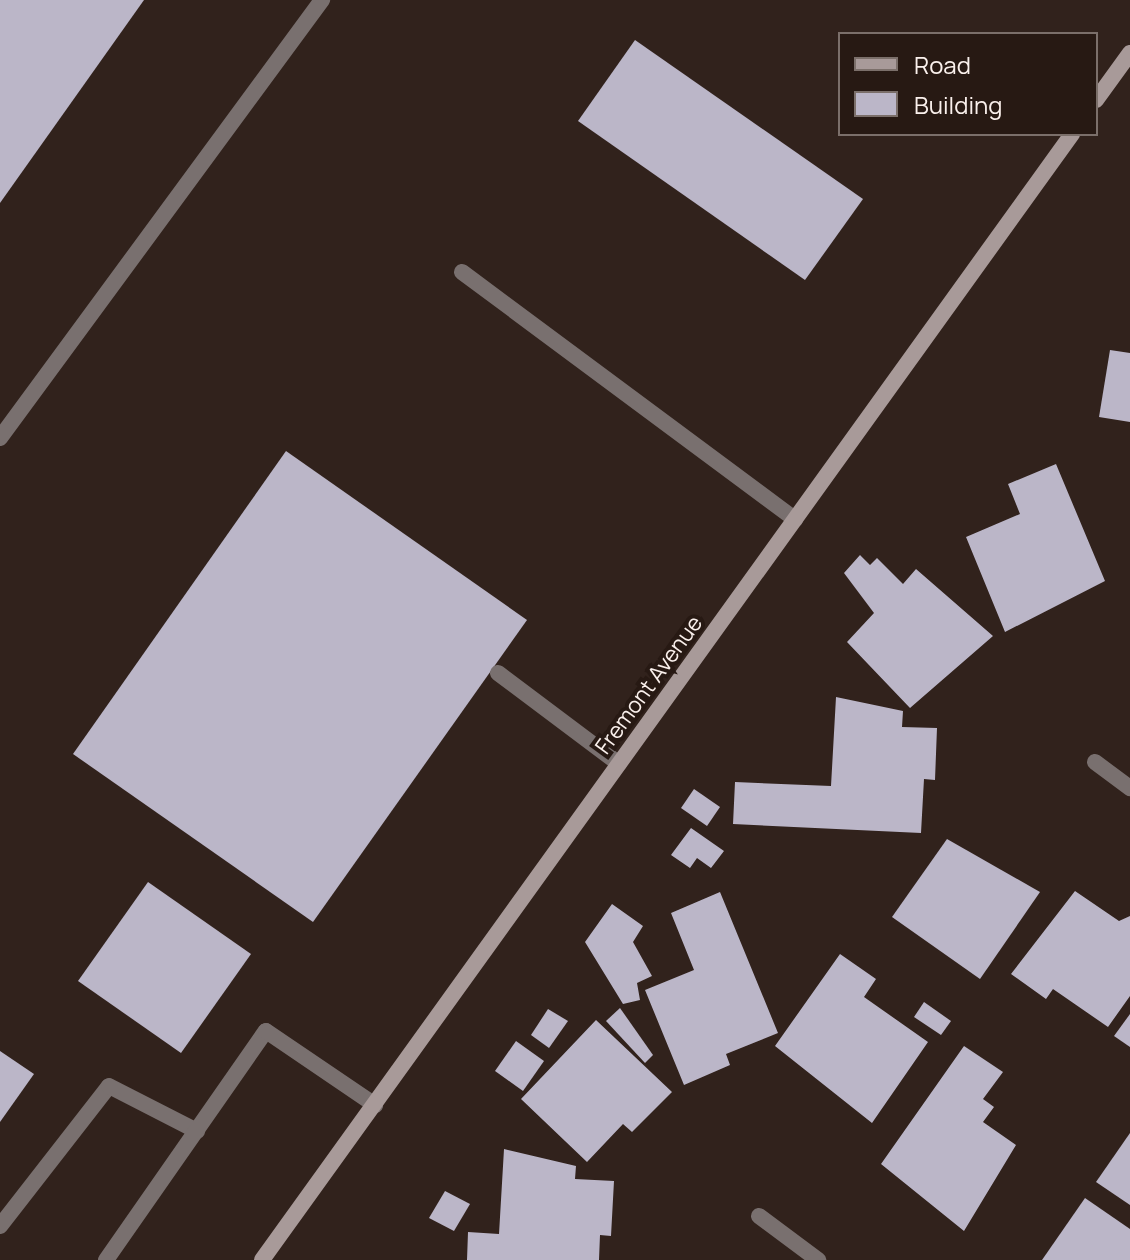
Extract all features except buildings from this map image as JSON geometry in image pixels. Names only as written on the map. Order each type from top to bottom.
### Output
[{"type":"street","points":[[0,438],[322,0]]},
{"type":"street","points":[[1098,97],[1130,53]]},
{"type":"street","name":"Fremont Avenue","points":[[262,1260],[1071,136]]},
{"type":"street","points":[[462,272],[795,519]]},
{"type":"street","points":[[498,673],[619,764]]},
{"type":"street","points":[[1095,762],[1130,788]]},
{"type":"street","points":[[106,1260],[266,1031],[375,1105]]},
{"type":"street","points":[[0,1226],[109,1086],[197,1131]]},
{"type":"street","points":[[759,1216],[818,1260]]}]
